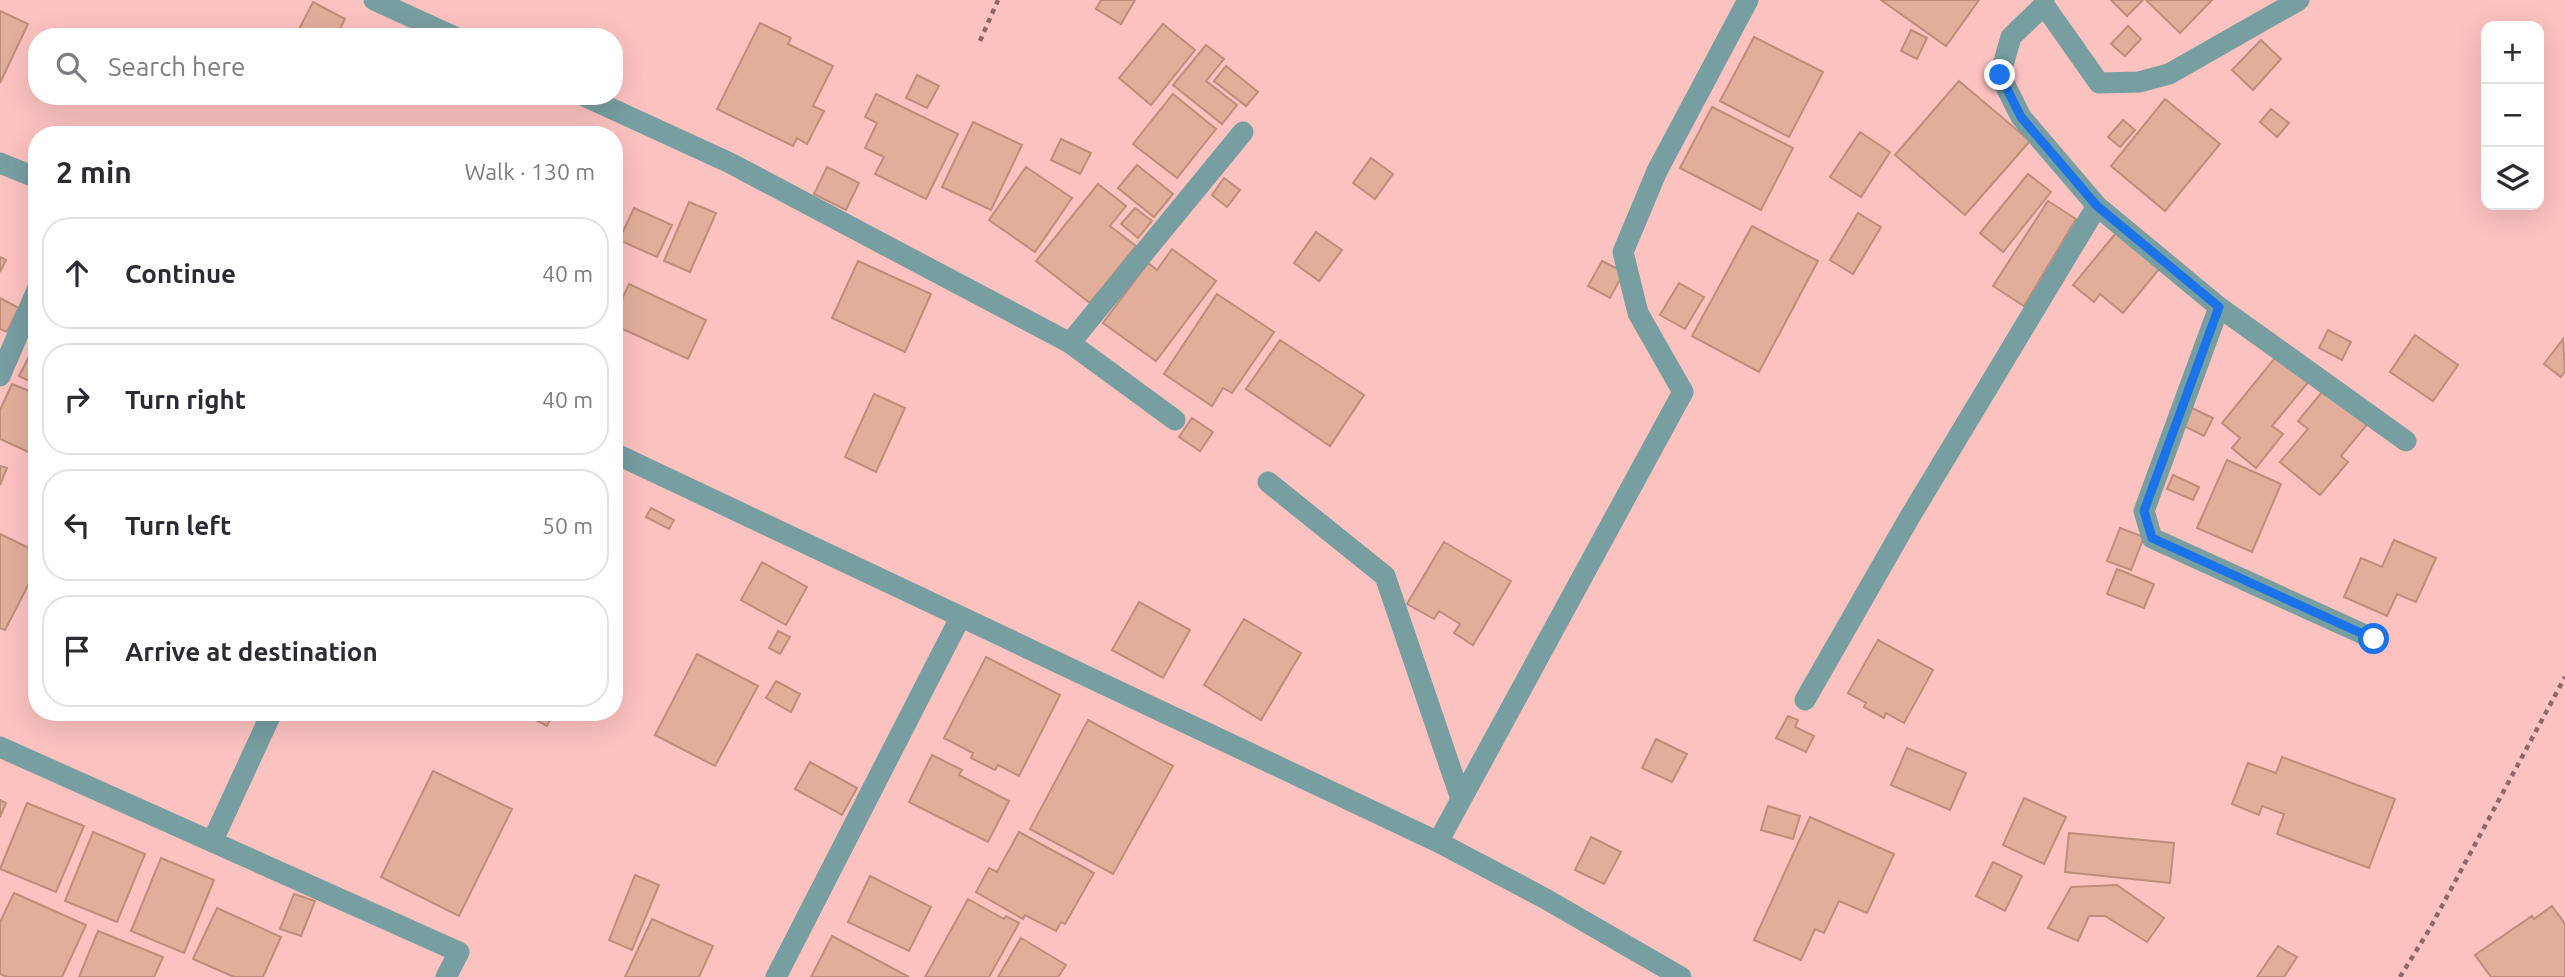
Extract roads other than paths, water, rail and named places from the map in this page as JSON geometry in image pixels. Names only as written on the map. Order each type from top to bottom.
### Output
[{"type":"street","points":[[374,0],[435,28]]},
{"type":"street","points":[[1438,842],[1682,391],[1638,313],[1623,252],[1657,171],[1748,0]]},
{"type":"street","points":[[2299,0],[2169,74],[2139,82],[2099,83],[2044,3],[2011,37],[2000,75],[2021,117],[2097,206],[2219,307],[2406,441]]},
{"type":"street","points":[[604,105],[730,163],[1070,343],[1175,420]]},
{"type":"street","points":[[1070,343],[1243,132]]},
{"type":"street","points":[[0,163],[28,174]]},
{"type":"street","points":[[1805,700],[1908,520],[2097,206]]},
{"type":"street","points":[[2219,307],[2144,511],[2152,538],[2374,639]]},
{"type":"street","points":[[0,376],[28,311]]},
{"type":"street","points":[[623,457],[1438,842],[1544,898],[1681,977]]},
{"type":"street","points":[[1268,482],[1385,576],[1461,799]]},
{"type":"street","points":[[776,977],[960,618]]},
{"type":"street","points":[[213,840],[268,721]]},
{"type":"street","points":[[0,747],[459,952],[446,977]]}]
